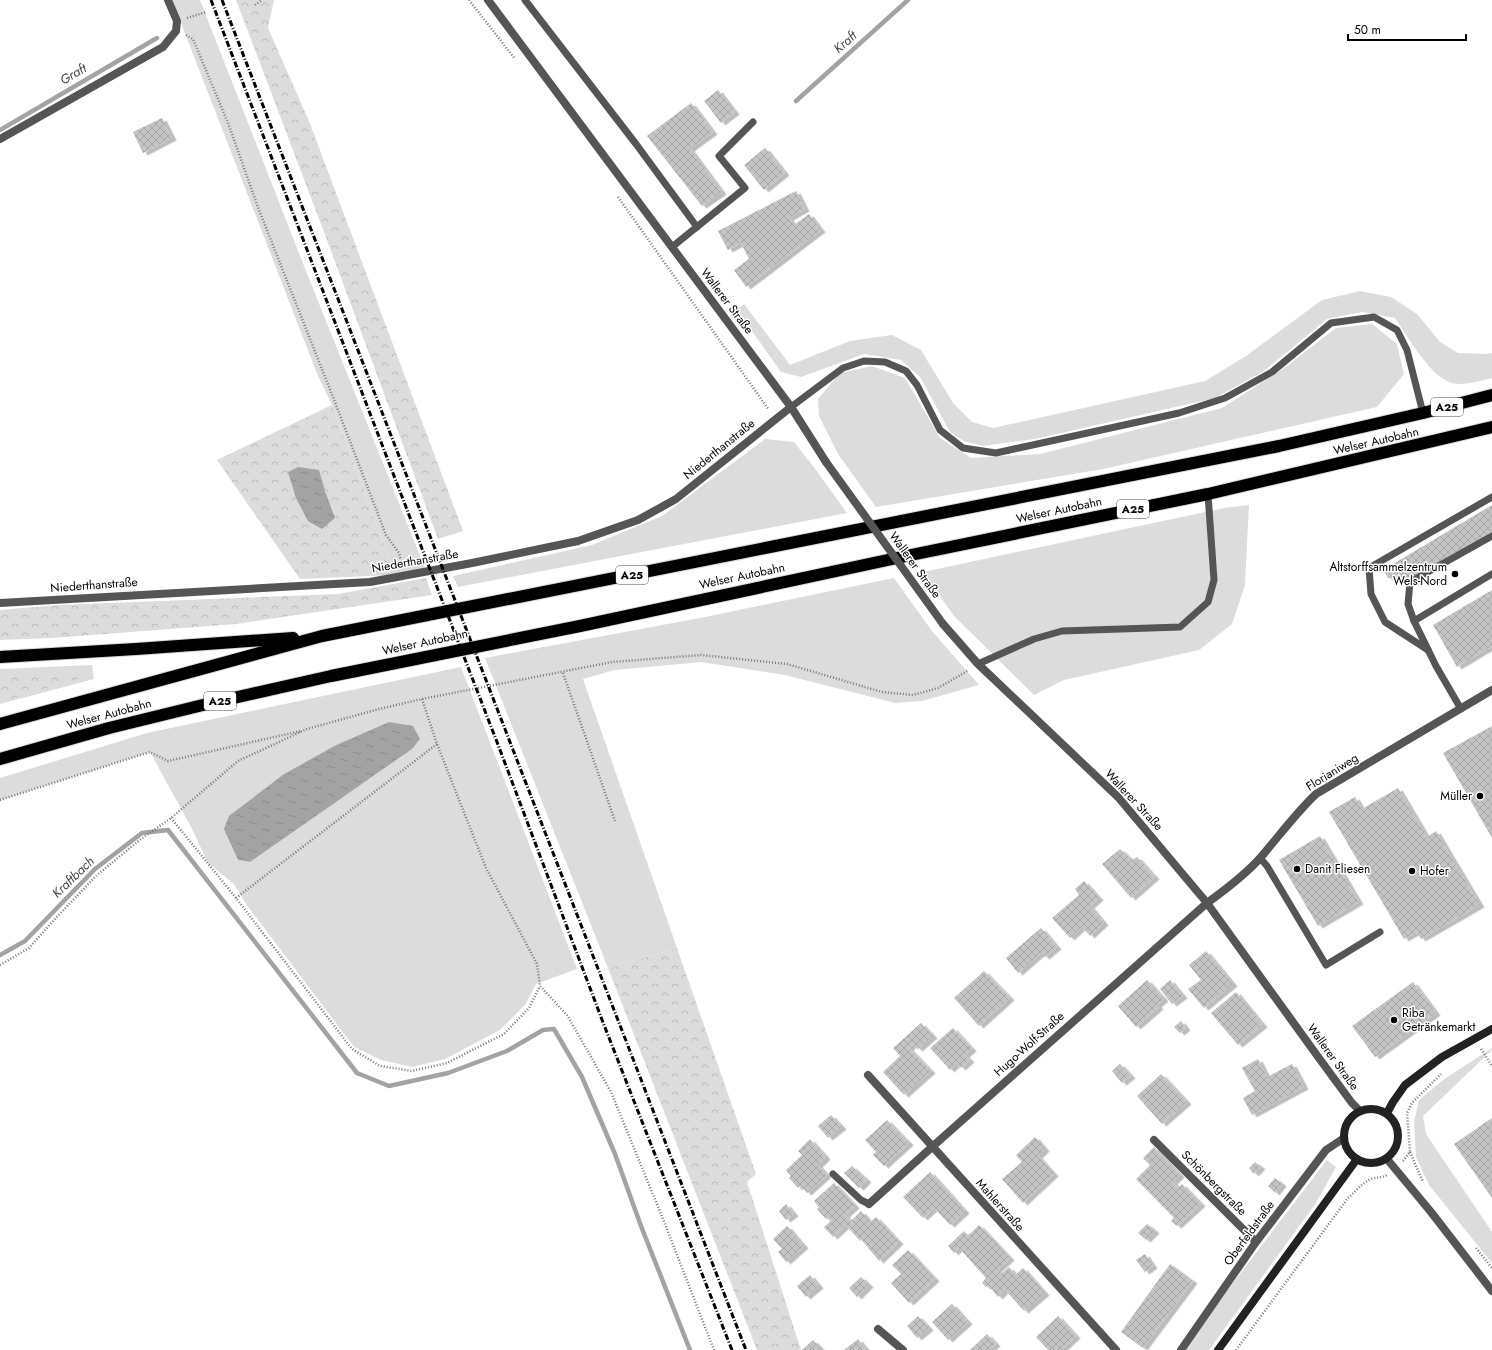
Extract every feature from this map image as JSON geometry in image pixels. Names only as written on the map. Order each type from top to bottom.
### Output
[{"type":"highway","name":"Welser Autobahn","points":[[0,724],[322,636],[1279,446],[1423,413],[1492,395]]},
{"type":"highway","name":"Welser Autobahn","points":[[0,759],[117,726],[207,704],[450,651],[580,626],[895,558],[1208,494],[1492,427]]},
{"type":"highway","points":[[0,657],[322,636]]},
{"type":"main road","points":[[1386,1113],[1392,1102],[1405,1085],[1442,1057],[1492,1029]]},
{"type":"main road","points":[[1369,1109],[1386,1113],[1396,1123],[1399,1136],[1396,1149],[1386,1159],[1377,1163],[1367,1163],[1357,1160],[1348,1150],[1344,1138],[1346,1127],[1351,1118],[1360,1111],[1369,1109]]},
{"type":"main road","points":[[1218,1350],[1357,1160]]},
{"type":"street","points":[[0,139],[164,47],[176,31],[177,21],[168,0]]},
{"type":"street","name":"Wallerer Straße","points":[[488,0],[791,406],[826,462],[943,624],[978,664],[1118,797],[1207,903],[1352,1103],[1360,1111]]},
{"type":"street","name":"Niederthanstraße","points":[[0,603],[370,582],[578,541],[638,520],[676,499],[791,406]]},
{"type":"street","name":"Florianiweg","points":[[1207,903],[1221,893],[1260,858],[1299,810],[1316,794],[1492,690]]},
{"type":"street","name":"Hugo-Wolf-Straße","points":[[869,1204],[1207,903]]},
{"type":"street","name":"Mahlerstraße","points":[[868,1075],[1116,1350]]},
{"type":"street","name":"Oberfeldstraße","points":[[1181,1350],[1256,1242],[1326,1150],[1344,1138]]},
{"type":"street","name":"Schönbergstraße","points":[[1154,1140],[1256,1242]]},
{"type":"street","points":[[1386,1159],[1431,1212],[1492,1291]]},
{"type":"street","points":[[878,1329],[903,1350]]},
{"type":"lane","points":[[525,0],[636,144],[697,228]]},
{"type":"lane","points":[[672,247],[697,228],[718,208],[745,188],[719,156],[753,122]]},
{"type":"lane","points":[[791,406],[843,368],[864,361],[885,362],[906,371],[917,385],[940,430],[963,448],[996,453],[1179,413],[1225,398],[1272,372],[1331,323],[1374,317],[1397,330],[1407,350],[1423,413]]},
{"type":"lane","points":[[978,664],[1034,639],[1062,631],[1180,627],[1208,602],[1214,580],[1208,494]]},
{"type":"lane","points":[[1428,650],[1385,622],[1371,594],[1369,568],[1492,497]]},
{"type":"lane","points":[[1461,709],[1428,650],[1414,621],[1408,604],[1410,582],[1492,536]]},
{"type":"lane","points":[[1414,621],[1492,574]]},
{"type":"lane","points":[[1260,858],[1268,866],[1326,965],[1380,932]]},
{"type":"lane","points":[[834,1174],[860,1200],[869,1204]]},
{"type":"path","points":[[255,5],[262,0]]},
{"type":"path","points":[[469,0],[516,61]]},
{"type":"path","points":[[177,21],[206,12]]},
{"type":"path","points":[[176,31],[193,39],[228,123],[259,210],[386,535],[399,553]]},
{"type":"path","points":[[618,196],[775,419]]},
{"type":"path","points":[[0,800],[150,752],[168,762],[307,729],[422,699],[563,673],[612,662],[701,655],[787,664],[882,692],[913,695],[938,688],[978,664]]},
{"type":"path","points":[[563,673],[615,821]]},
{"type":"path","points":[[171,818],[236,898],[352,1050],[380,1066],[412,1071],[454,1060],[504,1034],[529,1008],[540,986],[537,964],[486,868],[437,744],[422,699]]},
{"type":"path","points":[[0,965],[29,948],[97,875],[171,818],[238,762],[307,729]]},
{"type":"path","points":[[236,898],[437,744]]},
{"type":"path","points":[[540,986],[567,1015],[611,1092],[663,1219],[714,1350]]},
{"type":"path","points":[[1475,1052],[1486,1046]]},
{"type":"path","points":[[1481,1049],[1492,1066]]},
{"type":"path","points":[[1428,1188],[1423,1182],[1410,1152],[1407,1113],[1412,1103],[1445,1070]]},
{"type":"path","points":[[1236,1350],[1348,1198],[1365,1183],[1372,1179],[1385,1177],[1395,1170],[1410,1152]]},
{"type":"path","points":[[1472,1244],[1492,1268]]},
{"type":"green space","points":[[172,0],[200,0],[304,266],[425,568],[392,575],[390,560],[332,405],[318,376]]},
{"type":"green space","points":[[236,0],[274,0],[268,28],[309,121],[463,531],[438,539]]},
{"type":"green space","points":[[1360,291],[1391,297],[1417,314],[1440,342],[1458,353],[1492,353],[1492,378],[1465,384],[1449,382],[1441,377],[1426,363],[1395,318],[1362,312],[1327,319],[1264,371],[1215,398],[1035,439],[983,446],[964,441],[950,432],[920,377],[901,360],[864,354],[801,377],[781,372],[737,310],[744,304],[790,365],[850,341],[892,335],[921,350],[953,403],[972,422],[993,428],[1205,381],[1246,356],[1322,300]]},
{"type":"green space","points":[[1372,324],[1397,344],[1404,374],[1377,407],[1103,469],[876,507],[838,454],[819,416],[818,399],[840,373],[872,366],[905,378],[940,438],[971,458],[1040,454],[1222,408],[1283,369],[1336,328]]},
{"type":"green space","points":[[332,405],[390,560],[392,575],[300,579],[217,460]]},
{"type":"green space","points":[[765,439],[794,442],[847,513],[458,587],[453,576],[592,545],[662,516]]},
{"type":"green space","points":[[1249,505],[1245,585],[1232,624],[1199,650],[1064,680],[1034,695],[954,616],[923,572],[1224,508]]},
{"type":"green space","points":[[426,578],[432,595],[236,624],[52,638],[0,640],[0,610],[58,605],[338,594]]},
{"type":"green space","points":[[894,578],[932,631],[979,685],[922,701],[895,703],[785,675],[701,662],[615,670],[583,679],[677,948],[608,968],[485,658],[705,617]]},
{"type":"green space","points":[[92,665],[94,679],[0,704],[0,669]]},
{"type":"green space","points":[[461,667],[577,969],[536,984],[525,1005],[500,1030],[445,1059],[412,1067],[381,1060],[354,1047],[246,904],[234,884],[208,863],[191,827],[150,752],[0,800],[0,778],[147,733]],"holes":[[[389,722],[412,749],[250,862],[237,860],[284,774],[336,745]]]},
{"type":"green space","points":[[79,672],[85,677],[0,702],[0,676]]},
{"type":"green space","points":[[677,948],[756,1174],[747,1182],[801,1350],[757,1350],[608,968]]},
{"type":"green space","points":[[1492,1048],[1492,1050],[1423,1116],[1426,1134],[1492,1232],[1492,1263],[1429,1185],[1416,1157],[1414,1122],[1419,1100],[1443,1080]]},
{"type":"green space","points":[[1327,1160],[1336,1167],[1316,1203],[1209,1350],[1184,1350],[1197,1330]]},
{"type":"water","points":[[298,467],[319,470],[335,518],[322,529],[308,521],[296,498],[288,472]]},
{"type":"water","points":[[389,722],[413,726],[420,739],[412,749],[250,862],[238,860],[224,829],[229,816],[284,774],[336,745]]},
{"type":"building","points":[[718,90],[735,112],[721,123],[704,101]]},
{"type":"building","points":[[691,103],[713,132],[690,149],[722,192],[702,206],[647,136]]},
{"type":"building","points":[[162,118],[172,138],[143,153],[133,132]]},
{"type":"building","points":[[765,148],[785,173],[764,190],[744,165]]},
{"type":"building","points":[[796,191],[805,209],[789,218],[794,225],[809,214],[821,230],[746,287],[734,270],[749,259],[741,243],[728,250],[718,231]]},
{"type":"building","points":[[1492,505],[1492,531],[1415,577],[1388,578],[1383,570]]},
{"type":"building","points":[[1492,590],[1492,646],[1457,667],[1433,625]]},
{"type":"building","name":"Müller","points":[[1492,726],[1492,838],[1443,753]]},
{"type":"building","name":"Hofer","points":[[1398,788],[1427,837],[1436,831],[1480,905],[1421,939],[1416,932],[1404,939],[1329,812],[1355,797],[1362,809]]},
{"type":"building","points":[[1320,836],[1359,902],[1318,926],[1279,860]]},
{"type":"building","points":[[1120,849],[1132,860],[1137,857],[1155,877],[1131,898],[1102,864]]},
{"type":"building","points":[[1084,881],[1099,898],[1090,906],[1104,923],[1090,936],[1082,927],[1070,938],[1052,918],[1079,895],[1075,889]]},
{"type":"building","points":[[1041,928],[1057,947],[1045,957],[1041,953],[1018,973],[1006,958]]},
{"type":"building","points":[[1206,951],[1233,984],[1204,1008],[1188,989],[1201,980],[1189,965]]},
{"type":"building","points":[[984,971],[1010,998],[979,1026],[954,998]]},
{"type":"building","points":[[1147,980],[1164,999],[1157,1005],[1159,1007],[1136,1027],[1118,1006]]},
{"type":"building","points":[[1170,980],[1183,996],[1172,1004],[1160,989]]},
{"type":"building","name":"Riba Getränkemarkt","points":[[1413,982],[1436,1013],[1375,1057],[1352,1026]]},
{"type":"building","points":[[1236,992],[1263,1025],[1238,1045],[1211,1013]]},
{"type":"building","points":[[1181,1021],[1186,1028],[1180,1033],[1174,1027]]},
{"type":"building","points":[[921,1023],[933,1036],[918,1049],[913,1044],[909,1048],[931,1071],[904,1095],[883,1072],[900,1056],[893,1048]]},
{"type":"building","points":[[953,1028],[972,1049],[965,1055],[970,1060],[961,1068],[957,1063],[950,1070],[930,1048]]},
{"type":"building","points":[[1258,1059],[1267,1077],[1292,1064],[1304,1087],[1252,1115],[1243,1098],[1255,1091],[1242,1068]]},
{"type":"building","points":[[1120,1064],[1131,1076],[1122,1083],[1112,1071]]},
{"type":"building","points":[[1161,1074],[1187,1102],[1162,1124],[1137,1096]]},
{"type":"building","points":[[831,1115],[842,1127],[828,1138],[818,1126]]},
{"type":"building","points":[[1492,1118],[1492,1198],[1454,1144]]},
{"type":"building","points":[[887,1120],[909,1143],[884,1166],[873,1155],[876,1152],[865,1140]]},
{"type":"building","points":[[1035,1137],[1045,1149],[1038,1156],[1054,1174],[1023,1203],[1002,1179],[1022,1162],[1016,1155]]},
{"type":"building","points":[[810,1139],[826,1157],[818,1165],[827,1175],[807,1193],[800,1185],[798,1188],[789,1178],[791,1176],[786,1170],[802,1155],[798,1151]]},
{"type":"building","points":[[1154,1147],[1180,1175],[1173,1182],[1178,1188],[1182,1184],[1201,1204],[1177,1226],[1171,1221],[1174,1218],[1136,1179],[1150,1165],[1143,1158]]},
{"type":"building","points":[[1255,1162],[1261,1167],[1254,1174],[1249,1168]]},
{"type":"building","points":[[852,1166],[867,1180],[859,1188],[844,1173]]},
{"type":"building","points":[[930,1172],[965,1211],[950,1225],[934,1208],[923,1218],[903,1197]]},
{"type":"building","points":[[1275,1178],[1282,1184],[1275,1193],[1268,1186]]},
{"type":"building","points":[[834,1183],[855,1206],[845,1215],[851,1221],[861,1211],[870,1222],[876,1217],[899,1242],[879,1261],[861,1239],[860,1241],[846,1225],[833,1237],[824,1227],[832,1220],[829,1217],[826,1219],[817,1209],[819,1207],[814,1201]]},
{"type":"building","points":[[786,1204],[794,1214],[786,1220],[779,1211]]},
{"type":"building","points":[[1147,1224],[1155,1231],[1146,1240],[1138,1233]]},
{"type":"building","points":[[979,1225],[1010,1258],[997,1270],[1001,1274],[1009,1267],[1015,1275],[1023,1268],[1045,1293],[1024,1311],[1005,1290],[998,1297],[988,1285],[986,1287],[982,1283],[986,1278],[959,1248],[954,1253],[948,1246],[964,1231],[968,1236]]},
{"type":"building","points":[[787,1226],[804,1246],[786,1262],[778,1252],[782,1249],[773,1239]]},
{"type":"building","points":[[908,1250],[935,1279],[909,1303],[891,1283],[901,1274],[892,1265]]},
{"type":"building","points":[[1145,1254],[1153,1266],[1145,1272],[1136,1260]]},
{"type":"building","points":[[1170,1264],[1193,1281],[1143,1348],[1121,1332]]},
{"type":"building","points":[[810,1275],[819,1286],[806,1297],[797,1286]]},
{"type":"building","points":[[861,1277],[869,1285],[857,1297],[849,1288]]},
{"type":"building","points":[[952,1304],[968,1322],[948,1340],[932,1322]]},
{"type":"building","points":[[918,1316],[929,1328],[917,1338],[907,1326]]},
{"type":"building","points":[[1058,1316],[1076,1336],[1061,1350],[1048,1350],[1036,1337]]},
{"type":"building","points":[[987,1334],[996,1344],[989,1350],[970,1350]]},
{"type":"building","points":[[858,1339],[867,1350],[844,1350]]},
{"type":"building","points":[[813,1340],[822,1350],[802,1350]]},
{"type":"waterway","name":"Kraft","points":[[796,101],[908,0]]},
{"type":"waterway","name":"Graft","points":[[0,130],[157,38]]},
{"type":"waterway","name":"Kraftbach","points":[[0,955],[25,941],[95,869],[142,833],[168,830],[357,1073],[389,1086],[448,1073],[507,1051],[543,1030],[554,1029],[582,1077],[615,1154],[641,1226],[690,1350]]},
{"type":"railway","points":[[211,0],[497,742],[604,1025],[732,1350]]},
{"type":"railway","points":[[222,0],[746,1350]]},
{"type":"place","name":"Altstorffsammelzentrum Wels-Nord","points":[[1455,574]]},
{"type":"place","name":"Müller","points":[[1480,796]]},
{"type":"place","name":"Danit Fliesen","points":[[1297,869]]},
{"type":"place","name":"Hofer","points":[[1412,871]]},
{"type":"place","name":"Riba Getränkemarkt","points":[[1394,1020]]}]
